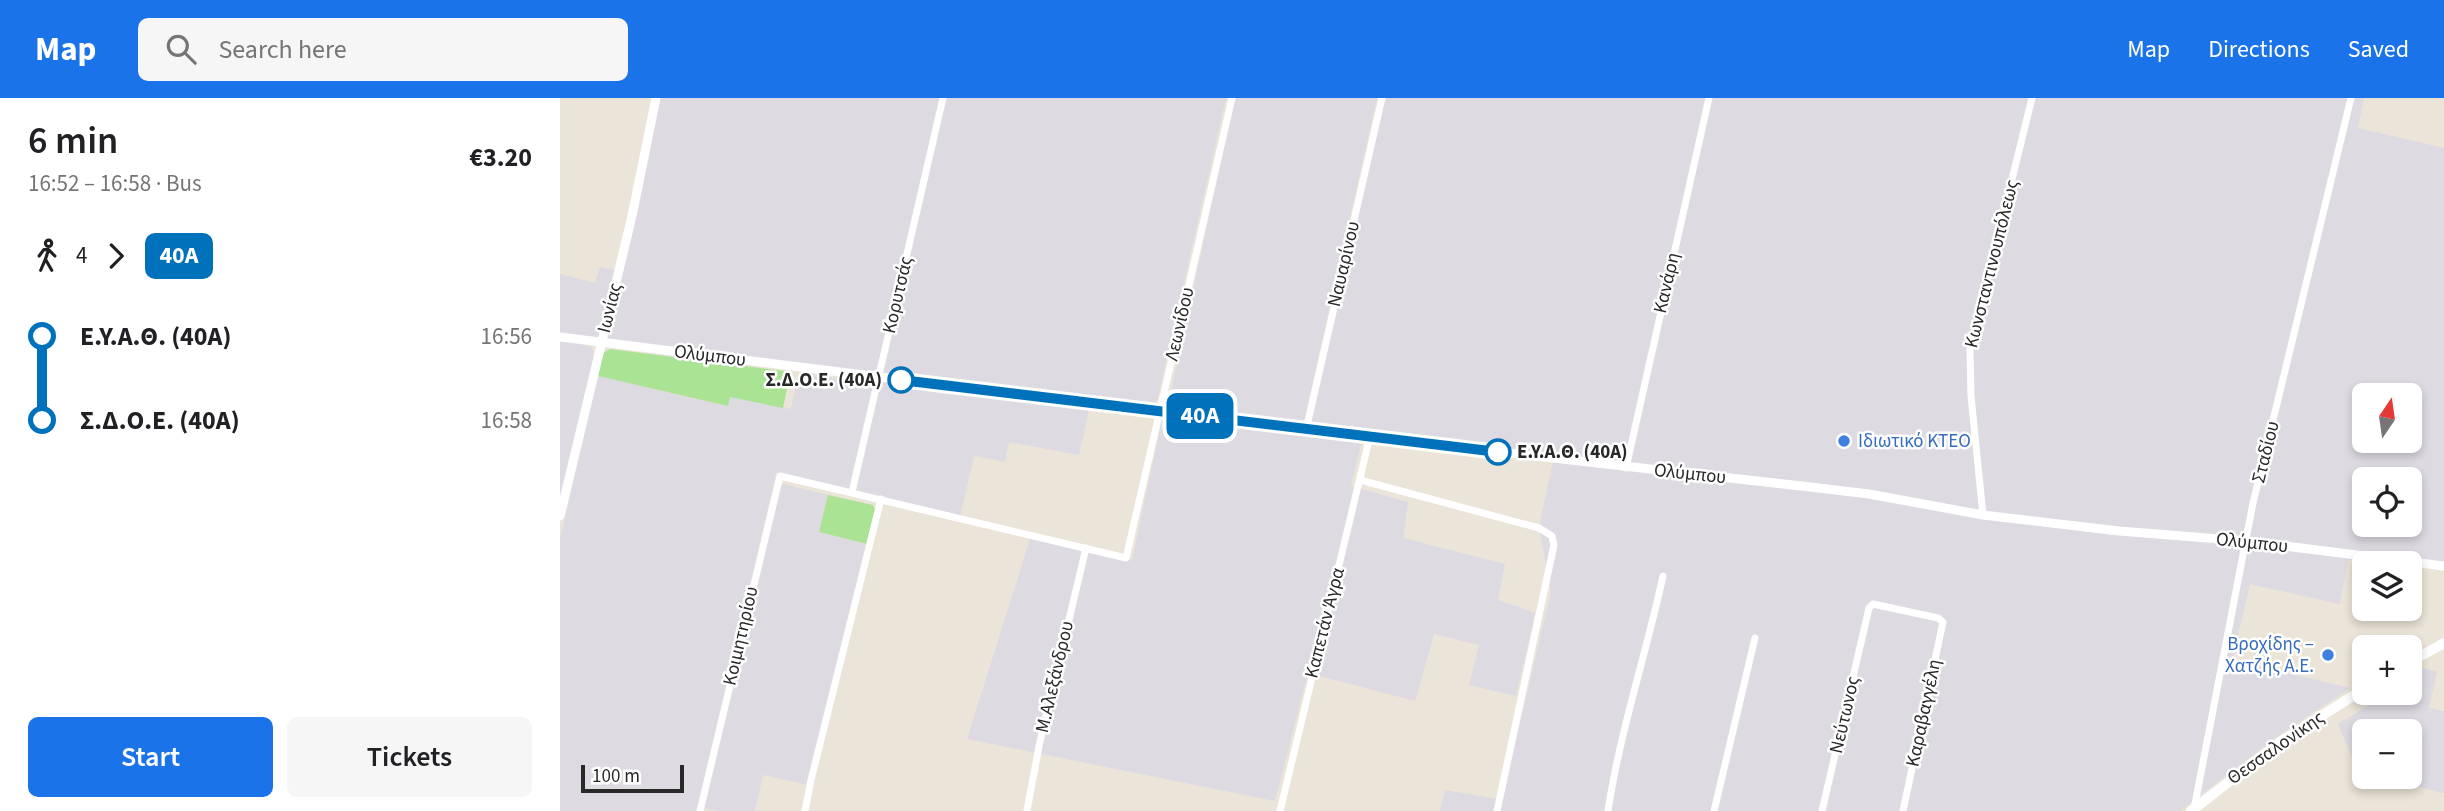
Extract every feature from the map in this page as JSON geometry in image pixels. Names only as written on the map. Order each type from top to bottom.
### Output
[{"type":"main road","points":[[2422,655],[2444,643]]},
{"type":"main road","name":"Θεσσαλονίκης","points":[[2192,810],[2283,740],[2352,697]]},
{"type":"street","name":"Ιωνίας","points":[[560,516],[632,216],[656,98]]},
{"type":"street","name":"Κορυτσάς","points":[[852,492],[943,98]]},
{"type":"street","name":"Λεωνίδου","points":[[1086,548],[1126,558],[1130,550],[1232,98]]},
{"type":"street","name":"Ναυαρίνου","points":[[1306,430],[1382,98]]},
{"type":"street","name":"Κανάρη","points":[[1626,468],[1709,98]]},
{"type":"street","name":"Κωνσταντινουπόλεως","points":[[1983,515],[1971,397],[1970,350],[2032,98]]},
{"type":"street","name":"Σταδίου","points":[[2192,810],[2245,541],[2351,98]]},
{"type":"street","name":"Ολύμπου","points":[[560,337],[1306,430],[1864,494],[1983,515],[2119,531],[2245,541],[2444,566]]},
{"type":"street","name":"Καπετάν Άγρα","points":[[1280,811],[1370,436]]},
{"type":"street","name":"Κοιμητηρίου","points":[[700,811],[777,480],[782,475],[852,492]]},
{"type":"street","points":[[1360,480],[1539,528],[1552,536],[1554,545],[1497,811]]},
{"type":"street","points":[[852,492],[1086,548]]},
{"type":"street","points":[[805,811],[881,499]]},
{"type":"street","name":"Μ.Αλεξάνδρου","points":[[1027,809],[1086,548]]},
{"type":"street","points":[[1608,811],[1615,763],[1652,629],[1663,576]]},
{"type":"street","name":"Καραβαγγέλη","points":[[1867,618],[1873,604],[1938,618],[1943,624],[1903,811]]},
{"type":"street","name":"Νεύτωνος","points":[[1822,811],[1867,618]]},
{"type":"street","points":[[1714,811],[1755,638]]},
{"type":"shaded area","points":[[658,98],[1226,98],[1157,401],[1149,407],[607,339]]},
{"type":"shaded area","points":[[1235,98],[1377,98],[1303,425],[1298,427],[1177,411],[1169,400]]},
{"type":"shaded area","points":[[1380,98],[2364,98],[2358,128],[2444,148],[2444,563],[2422,560],[2422,551],[2352,551],[2340,604],[2250,584],[2232,660],[2350,688],[2275,738],[2180,811],[1440,811],[1445,790],[1502,800],[1551,592],[1539,528],[1553,461],[1306,430]]},
{"type":"shaded area","points":[[600,267],[615,270],[600,334],[597,338],[560,334],[560,274],[595,283]]},
{"type":"shaded area","points":[[560,341],[587,345],[592,348],[594,355],[560,498]]},
{"type":"shaded area","points":[[798,375],[878,384],[880,381],[1089,409],[1079,455],[1009,442],[1005,462],[974,456],[960,517],[776,473],[698,811],[560,811],[560,539],[598,376],[727,406],[730,397],[791,409]]},
{"type":"shaded area","points":[[1163,415],[1362,440],[1351,486],[1408,502],[1403,538],[1505,564],[1498,600],[1535,613],[1516,696],[1469,685],[1479,645],[1434,634],[1415,701],[1308,673],[1275,801],[967,739],[1031,536],[1132,560]]},
{"type":"shaded area","points":[[783,484],[828,495],[819,532],[867,544],[808,785],[763,775],[755,811],[702,808],[778,488]]},
{"type":"shaded area","points":[[2422,668],[2437,672],[2429,708],[2444,711],[2444,793],[2422,788],[2422,719],[2352,719],[2352,757],[2338,724],[2368,706],[2422,705]]},
{"type":"green space","points":[[610,349],[784,371],[790,375],[783,408],[730,397],[728,406],[598,376],[602,356]]},
{"type":"green space","points":[[828,495],[873,505],[876,512],[867,544],[819,532]]},
{"type":"bus line","name":"40Α","points":[[901,380],[1498,452]]},
{"type":"place","name":"Σ.Δ.Ο.Ε. (40Α)","points":[[901,380]]},
{"type":"place","name":"Ιδιωτικό ΚΤΕΟ","points":[[1844,441]]},
{"type":"place","name":"Ε.Υ.Α.Θ. (40Α)","points":[[1498,452]]},
{"type":"place","name":"Βροχίδης – Χατζής Α.Ε.","points":[[2328,655]]}]
